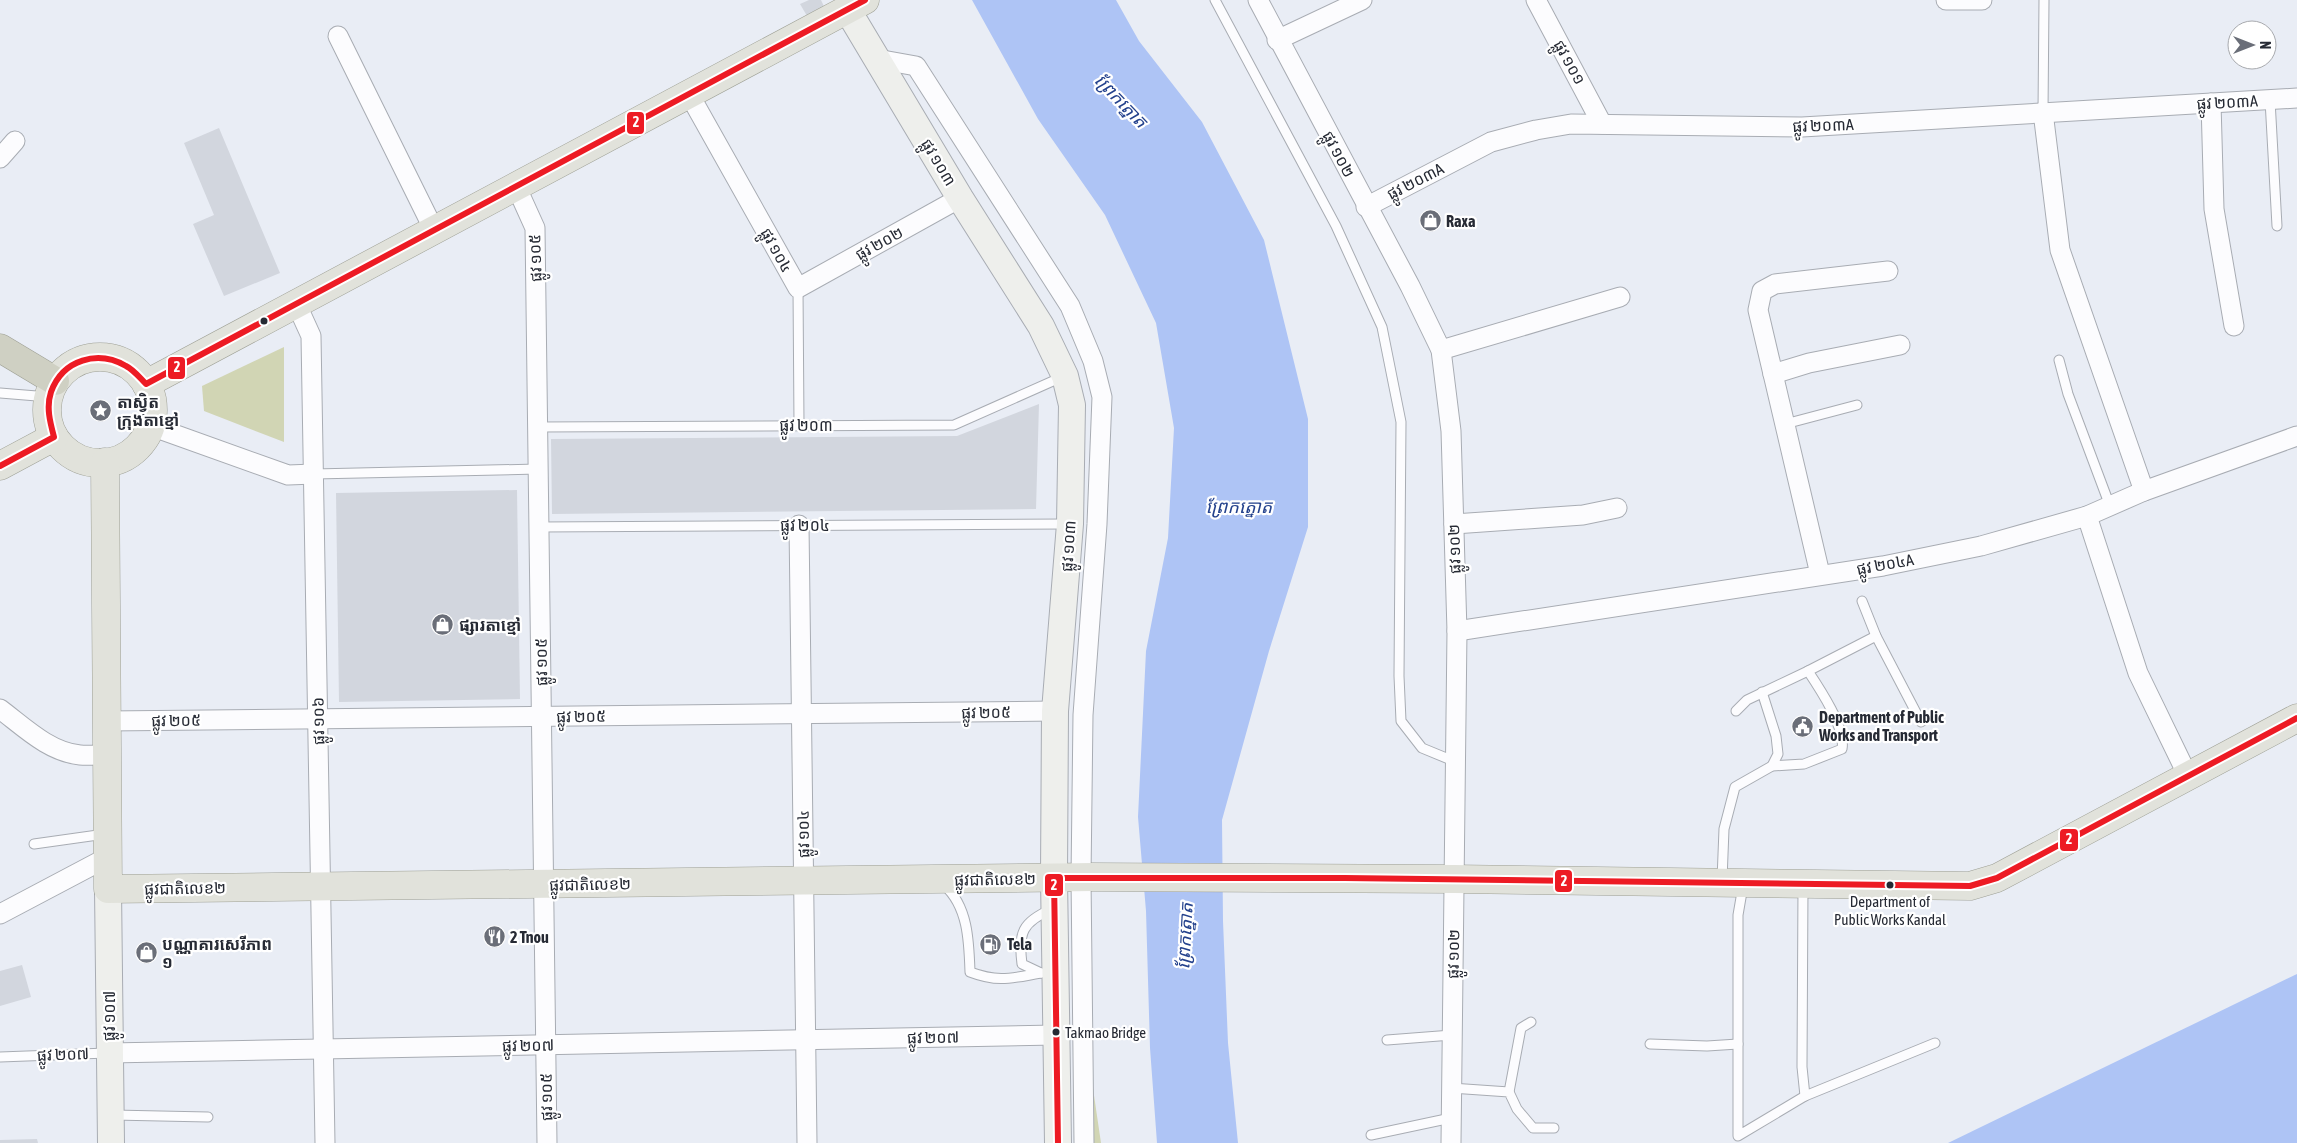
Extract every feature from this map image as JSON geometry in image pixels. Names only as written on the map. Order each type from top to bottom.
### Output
[{"type":"highway","points":[[0,348],[52,389]]},
{"type":"main road","points":[[146,384],[688,94],[851,3]]},
{"type":"main road","points":[[95,357],[111,358],[125,363],[137,372],[146,384],[152,397],[151,426],[139,446],[129,454],[105,462],[83,460],[63,448],[54,437],[48,416],[52,389],[67,368],[80,360],[95,357]]},
{"type":"main road","points":[[0,466],[54,437]]},
{"type":"main road","points":[[105,462],[108,889]]},
{"type":"main road","name":"ផ្លូវជាតិលេខ២","points":[[108,889],[1054,878],[1454,878],[1970,886],[1997,878],[2297,718]]},
{"type":"street","name":"ផ្លូវ ១០២","points":[[1258,0],[1277,40],[1410,286],[1441,350],[1451,431],[1457,631],[1451,1143]]},
{"type":"street","points":[[1277,40],[1362,0]]},
{"type":"street","name":"ផ្លូវ ១០១","points":[[1536,0],[1602,124]]},
{"type":"street","points":[[1946,0],[1982,0]]},
{"type":"street","name":"ផ្លូវ ១០៣","points":[[851,3],[877,59],[960,198],[1036,318],[1065,376],[1072,404],[1070,524],[1055,711],[1055,908],[1049,975],[1056,1035],[1058,1143]]},
{"type":"street","points":[[338,36],[434,230]]},
{"type":"street","points":[[877,59],[916,66],[1070,306],[1092,361],[1102,398],[1097,524],[1083,715],[1087,878],[1084,1143]]},
{"type":"street","name":"ផ្លូវ ១០៤","points":[[688,94],[798,288]]},
{"type":"street","name":"ផ្លូវ ២០៣A","points":[[1366,206],[1491,142],[1536,130],[1571,124],[1802,127],[2297,98]]},
{"type":"street","points":[[2211,103],[2214,209],[2234,326]]},
{"type":"street","points":[[2043,112],[2060,250],[2144,491]]},
{"type":"street","points":[[0,158],[15,141]]},
{"type":"street","name":"ផ្លូវ ១០៥","points":[[516,186],[535,228],[547,1143]]},
{"type":"street","name":"ផ្លូវ ២០២","points":[[798,288],[960,198]]},
{"type":"street","points":[[1820,574],[1758,310],[1762,291],[1775,284],[1888,271]]},
{"type":"street","points":[[1441,350],[1620,297]]},
{"type":"street","name":"ផ្លូវ ១០៦","points":[[296,303],[311,336],[326,1143]]},
{"type":"street","points":[[1773,374],[1809,363],[1900,345]]},
{"type":"street","points":[[151,426],[288,475],[314,474]]},
{"type":"street","name":"ផ្លូវ ២០៤A","points":[[1457,631],[1820,574],[1883,566],[1981,546],[2087,516],[2144,491],[2297,436]]},
{"type":"street","points":[[1454,524],[1583,515],[1617,508]]},
{"type":"street","points":[[2087,516],[2138,673],[2188,776]]},
{"type":"street","name":"ផ្លូវ ១០៤","points":[[799,525],[807,1143]]},
{"type":"street","points":[[0,709],[43,742],[62,752],[81,755],[107,754]]},
{"type":"street","name":"ផ្លូវ ២០៥","points":[[107,721],[1055,711]]},
{"type":"street","points":[[0,914],[108,845]]},
{"type":"street","name":"ផ្លូវ ១០៧","points":[[108,889],[111,1143]]},
{"type":"street","name":"ផ្លូវ ២០៧","points":[[109,1053],[1056,1035]]},
{"type":"lane","points":[[1215,0],[1336,226],[1382,327],[1401,422],[1399,676],[1401,721],[1422,748],[1456,762]]},
{"type":"lane","points":[[2043,112],[2044,0]]},
{"type":"lane","points":[[2270,100],[2277,226]]},
{"type":"lane","name":"ផ្លូវ ១០៤","points":[[798,288],[799,425]]},
{"type":"lane","points":[[2059,360],[2068,394],[2110,506]]},
{"type":"lane","name":"ផ្លូវ ២០៣","points":[[538,427],[954,425],[1065,376]]},
{"type":"lane","points":[[0,393],[52,389]]},
{"type":"lane","points":[[1785,424],[1857,406]]},
{"type":"lane","points":[[314,474],[538,468]]},
{"type":"lane","name":"ផ្លូវ ២០៤","points":[[539,527],[1070,524]]},
{"type":"lane","points":[[1862,601],[1876,636],[1921,722]]},
{"type":"lane","points":[[1736,711],[1746,700],[1876,636]]},
{"type":"lane","points":[[1808,671],[1840,729],[1844,740],[1842,749],[1804,764],[1772,766],[1735,787],[1724,829],[1738,915],[1738,1136],[1805,1096],[1935,1043]]},
{"type":"lane","points":[[1762,692],[1777,745],[1778,754],[1772,766]]},
{"type":"lane","points":[[34,844],[108,845]]},
{"type":"lane","points":[[938,879],[954,893],[967,926],[970,972],[989,979],[1049,975]]},
{"type":"lane","points":[[1804,883],[1802,1067],[1805,1096]]},
{"type":"lane","points":[[1049,975],[1022,964],[1019,943],[1024,928],[1038,915],[1055,908]]},
{"type":"lane","points":[[1531,1022],[1520,1028],[1509,1092],[1517,1109],[1533,1128],[1554,1128]]},
{"type":"lane","points":[[1387,1040],[1452,1035]]},
{"type":"lane","points":[[1650,1044],[1707,1046],[1738,1044]]},
{"type":"lane","name":"ផ្លូវ ២០៧","points":[[2,1057],[109,1053]]},
{"type":"lane","points":[[0,1067],[2,1057]]},
{"type":"lane","points":[[1451,1088],[1509,1092]]},
{"type":"lane","points":[[111,1115],[208,1117]]},
{"type":"lane","points":[[1371,1136],[1451,1118]]},
{"type":"green space","points":[[284,347],[284,442],[204,411],[202,386]]},
{"type":"green space","points":[[1091,1075],[1101,1143],[1092,1143]]},
{"type":"water","name":"ព្រែកត្នោត","points":[[972,0],[1116,0],[1139,41],[1202,122],[1264,240],[1308,419],[1308,527],[1269,651],[1222,820],[1223,921],[1228,1043],[1238,1143],[1157,1143],[1150,1048],[1146,911],[1138,817],[1146,651],[1168,538],[1174,428],[1156,323],[1105,215],[1038,119]]},
{"type":"water","points":[[2297,974],[2297,1143],[1948,1143]]},
{"type":"building","points":[[809,0],[821,0],[827,13],[810,21],[800,4]]},
{"type":"building","points":[[219,128],[280,273],[224,296],[193,224],[214,215],[184,143]]},
{"type":"building","points":[[1039,404],[1036,509],[552,514],[551,439],[957,436]]},
{"type":"building","points":[[517,490],[520,699],[339,702],[336,493]]},
{"type":"building","points":[[22,965],[31,997],[0,1006],[0,971]]},
{"type":"building","points":[[37,1139],[38,1143],[0,1143],[0,1140]]},
{"type":"transit line","name":"2","points":[[0,466],[54,437],[49,414],[51,392],[64,372],[73,365],[93,358],[115,361],[132,370],[146,384],[865,0]]},
{"type":"transit line","name":"2","points":[[1058,1143],[1054,878],[1345,878],[1970,886],[1997,878],[2297,718]]},
{"type":"place","name":"Raxa","points":[[1430,221]]},
{"type":"place","name":"តាស្វុិត ក្រុងតាខ្មៅ","points":[[101,411]]},
{"type":"place","name":"ផ្សារតាខ្មៅ","points":[[443,625]]},
{"type":"place","name":"Department of Public Works and Transport","points":[[1803,726]]},
{"type":"place","name":"Department of Public Works Kandal","points":[[1890,885]]},
{"type":"place","name":"2 Tnou","points":[[494,937]]},
{"type":"place","name":"Tela","points":[[991,944]]},
{"type":"place","name":"បណ្ណាគារសេរីភាព ១","points":[[146,953]]},
{"type":"place","name":"Takmao Bridge","points":[[1056,1032]]}]
